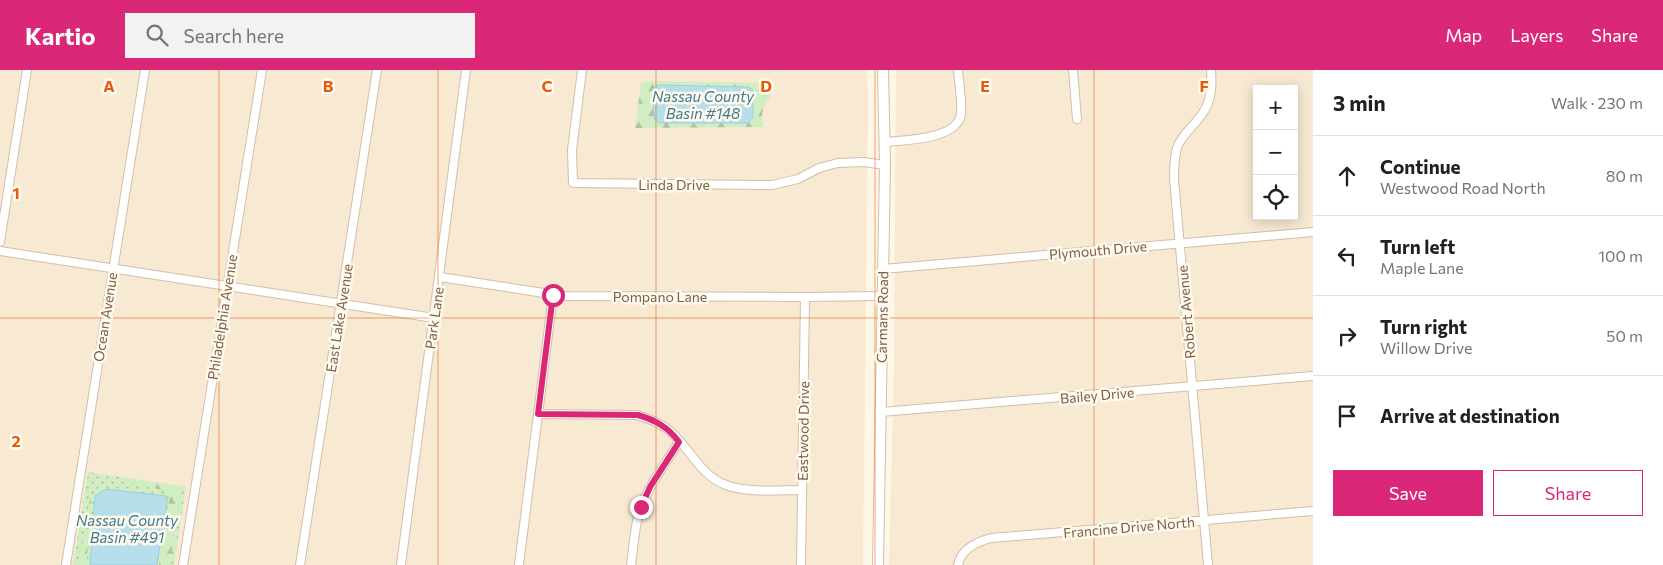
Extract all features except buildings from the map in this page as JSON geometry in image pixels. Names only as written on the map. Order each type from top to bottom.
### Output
[{"type":"street","points":[[0,242],[27,70]]},
{"type":"street","name":"Ocean Avenue","points":[[66,565],[145,70]]},
{"type":"street","name":"Philadelphia Avenue","points":[[183,565],[262,70]]},
{"type":"street","name":"East Lake Avenue","points":[[300,565],[342,304],[376,70]]},
{"type":"street","name":"Park Lane","points":[[401,565],[466,70]]},
{"type":"street","name":"Linda Drive","points":[[582,70],[572,150],[573,183],[772,185],[798,179],[819,168],[838,163],[862,162],[885,165]]},
{"type":"street","name":"Carmans Road","points":[[878,565],[885,165],[883,70]]},
{"type":"street","points":[[885,142],[933,137],[947,132],[957,124],[961,115],[958,70]]},
{"type":"street","points":[[1073,70],[1077,119]]},
{"type":"street","name":"Robert Avenue","points":[[1208,565],[1174,179],[1174,158],[1183,136],[1204,111],[1210,98],[1211,70]]},
{"type":"street","name":"Plymouth Drive","points":[[883,268],[1313,232]]},
{"type":"street","points":[[0,251],[434,318]]},
{"type":"street","name":"Pompano Lane","points":[[440,277],[553,295],[882,296]]},
{"type":"street","points":[[519,565],[553,295]]},
{"type":"street","name":"Eastwood Drive","points":[[800,565],[805,297]]},
{"type":"street","name":"Bailey Drive","points":[[881,412],[1313,376]]},
{"type":"street","points":[[538,414],[638,415],[664,426],[704,470],[725,485],[741,489],[802,490]]},
{"type":"street","points":[[631,565],[636,525],[641,507],[650,487],[679,442]]},
{"type":"street","name":"Francine Drive North","points":[[958,565],[959,559],[968,548],[991,538],[1313,511]]},
{"type":"shaded area","points":[[0,70],[867,70],[863,565],[0,565]]},
{"type":"shaded area","points":[[896,70],[1313,70],[1313,565],[889,565],[894,368]]},
{"type":"green space","name":"Nassau County Basin #148","points":[[647,81],[770,83],[771,97],[764,107],[762,114],[764,127],[635,128],[641,84]]},
{"type":"green space","points":[[88,472],[186,487],[174,565],[73,565]]},
{"type":"green space","points":[[120,477],[181,486],[170,565],[159,565],[170,495],[168,491],[130,483]]},
{"type":"green space","points":[[91,492],[88,548],[85,565],[79,565]]},
{"type":"water","name":"Nassau County Basin #148","points":[[658,85],[748,87],[753,90],[753,117],[748,123],[659,123],[654,119],[653,91]]},
{"type":"water","name":"Nassau County Basin #491","points":[[106,489],[166,496],[167,502],[157,565],[90,565],[95,496]]},
{"type":"route","points":[[553,295],[538,414],[638,415],[664,426],[679,442],[650,487],[641,507]]}]
